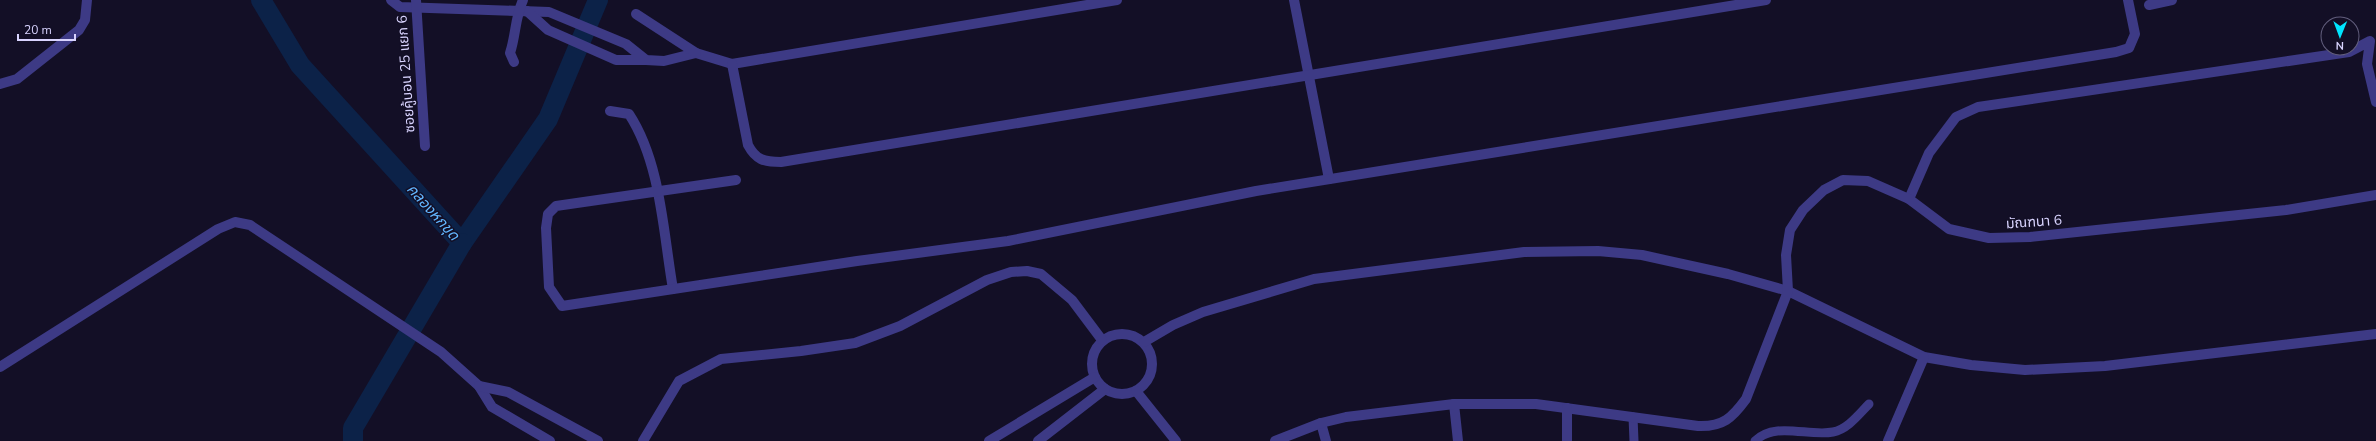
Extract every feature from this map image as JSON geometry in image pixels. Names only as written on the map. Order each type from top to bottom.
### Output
[{"type":"street","points":[[0,84],[17,79],[79,30],[85,20],[87,0]]},
{"type":"street","points":[[391,0],[400,7],[416,4],[550,12],[626,44],[646,60]]},
{"type":"street","points":[[514,62],[510,53],[516,37],[523,0]]},
{"type":"street","points":[[636,14],[696,53],[732,64],[1117,0]]},
{"type":"street","points":[[1294,0],[1329,179]]},
{"type":"street","points":[[732,64],[748,145],[754,155],[770,162],[781,162],[1766,0]]},
{"type":"street","points":[[736,180],[657,193],[556,206],[548,214],[546,228],[549,287],[562,306],[1008,241],[1256,191],[2116,52],[2129,48],[2135,34],[2128,0]]},
{"type":"street","points":[[2149,5],[2172,0]]},
{"type":"street","name":"ซอยคู้บอน 25 แยก 6","points":[[416,4],[425,146]]},
{"type":"street","points":[[522,11],[548,30],[616,60],[664,61],[696,53]]},
{"type":"street","points":[[1909,199],[1929,153],[1956,117],[1978,107],[2348,52],[2370,41],[2367,64],[2376,102]]},
{"type":"street","points":[[610,111],[629,114],[642,134],[657,193],[672,289]]},
{"type":"street","name":"มัณฑนา 6","points":[[1788,291],[1786,255],[1790,230],[1803,210],[1824,190],[1844,180],[1868,181],[1909,199],[1948,228],[1989,238],[2030,237],[2286,210],[2376,194]]},
{"type":"street","points":[[0,367],[218,229],[235,222],[250,225],[407,327],[441,352],[479,386],[492,407],[550,441]]},
{"type":"street","points":[[1144,342],[1173,325],[1203,312],[1314,279],[1524,252],[1598,251],[1642,255],[1728,274],[1788,291],[1924,357],[1971,365],[2025,370],[2089,367],[2376,334]]},
{"type":"street","points":[[643,441],[679,381],[721,359],[801,351],[855,342],[900,326],[987,280],[1011,272],[1027,271],[1041,274],[1072,300],[1102,340]]},
{"type":"street","points":[[1275,441],[1321,423],[1346,417],[1454,404],[1536,404],[1698,426],[1712,426],[1725,421],[1736,413],[1746,399],[1788,291]]},
{"type":"street","points":[[1124,333],[1135,335],[1144,342],[1152,354],[1153,369],[1147,382],[1136,391],[1120,394],[1105,389],[1094,377],[1091,364],[1094,351],[1102,340],[1112,335],[1124,333]]},
{"type":"street","points":[[1888,441],[1924,357]]},
{"type":"street","points":[[989,441],[1094,377]]},
{"type":"street","points":[[479,386],[508,392],[598,441]]},
{"type":"street","points":[[1038,441],[1105,389]]},
{"type":"street","points":[[1136,391],[1176,441]]},
{"type":"street","points":[[1454,404],[1458,441]]},
{"type":"street","points":[[1567,408],[1567,441]]},
{"type":"street","points":[[1321,423],[1326,441]]},
{"type":"lane","points":[[1756,441],[1759,437],[1772,432],[1833,432],[1848,425],[1869,404]]},
{"type":"lane","points":[[1632,417],[1634,441]]},
{"type":"waterway","name":"คลองหกขุด","points":[[261,0],[300,65],[462,243],[548,119],[598,0]]},
{"type":"waterway","points":[[353,441],[353,428],[462,243]]}]
